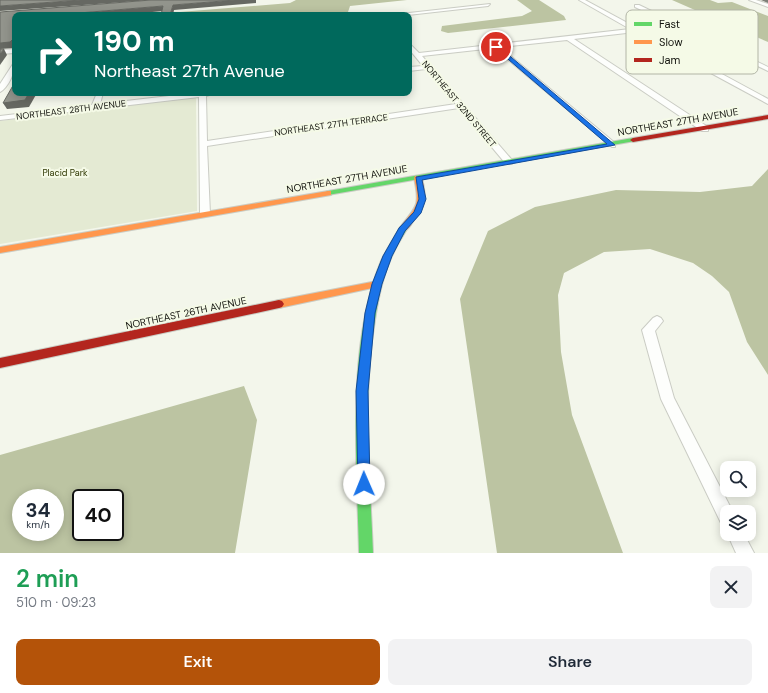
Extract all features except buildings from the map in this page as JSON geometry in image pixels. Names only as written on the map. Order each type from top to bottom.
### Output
[{"type":"street","points":[[581,0],[626,25]]},
{"type":"street","points":[[752,0],[768,6]]},
{"type":"street","points":[[412,13],[488,5]]},
{"type":"street","points":[[637,6],[645,10]]},
{"type":"street","points":[[417,55],[626,31]]},
{"type":"street","points":[[569,38],[704,129]]},
{"type":"street","points":[[496,47],[612,145]]},
{"type":"street","name":"NORTHEAST 32ND STREET","points":[[412,49],[459,106],[509,162]]},
{"type":"street","points":[[0,52],[12,51]]},
{"type":"street","points":[[758,64],[768,69]]},
{"type":"street","points":[[412,69],[428,67]]},
{"type":"street","points":[[0,90],[12,70]]},
{"type":"street","points":[[717,74],[768,102]]},
{"type":"street","points":[[96,107],[99,96]]},
{"type":"street","name":"NORTHEAST 28TH AVENUE","points":[[0,118],[186,96]]},
{"type":"street","points":[[202,96],[205,214]]},
{"type":"street","name":"NORTHEAST 27TH TERRACE","points":[[204,144],[459,106]]},
{"type":"street","name":"NORTHEAST 27TH AVENUE","points":[[0,250],[768,117]]},
{"type":"street","points":[[366,553],[362,391],[370,313],[377,284],[388,256],[402,230],[417,213],[423,199],[418,178]]},
{"type":"street","name":"NORTHEAST 26TH AVENUE","points":[[0,363],[377,284]]},
{"type":"street","points":[[656,321],[648,330],[668,399],[721,505]]},
{"type":"street","points":[[739,541],[745,553]]},
{"type":"green space","name":"Placid Park","points":[[196,97],[197,211],[0,244],[0,121]]},
{"type":"shaded area","points":[[296,0],[407,0],[350,6],[348,12],[180,12],[290,3]]},
{"type":"shaded area","points":[[517,0],[539,0],[564,16],[566,20],[448,33],[441,31],[442,26],[522,16],[532,11]]},
{"type":"shaded area","points":[[672,0],[710,0],[718,3],[732,2],[753,10],[695,10]]},
{"type":"shaded area","points":[[758,12],[768,16],[768,42],[758,38]]},
{"type":"shaded area","points":[[768,169],[768,375],[747,342],[729,292],[712,276],[693,263],[650,249],[604,252],[564,273],[558,295],[561,352],[572,415],[623,553],[497,553],[460,299],[488,231],[535,207],[616,190],[700,192],[752,186]]},
{"type":"shaded area","points":[[244,386],[257,420],[235,553],[0,553],[0,455]]},
{"type":"traffic: fast","points":[[328,193],[633,140]]},
{"type":"traffic: fast","points":[[366,553],[362,430],[366,341],[373,299],[385,261],[403,229]]},
{"type":"traffic: slow","points":[[403,229],[418,211],[420,206],[421,195],[418,178]]},
{"type":"traffic: slow","points":[[0,250],[328,193]]},
{"type":"traffic: slow","points":[[279,304],[377,284]]},
{"type":"traffic: jam","points":[[633,140],[768,117]]},
{"type":"traffic: jam","points":[[0,363],[279,304]]},
{"type":"route","points":[[364,484],[362,391],[370,313],[377,284],[388,256],[402,230],[417,213],[423,199],[418,178],[612,145],[496,47]]}]
